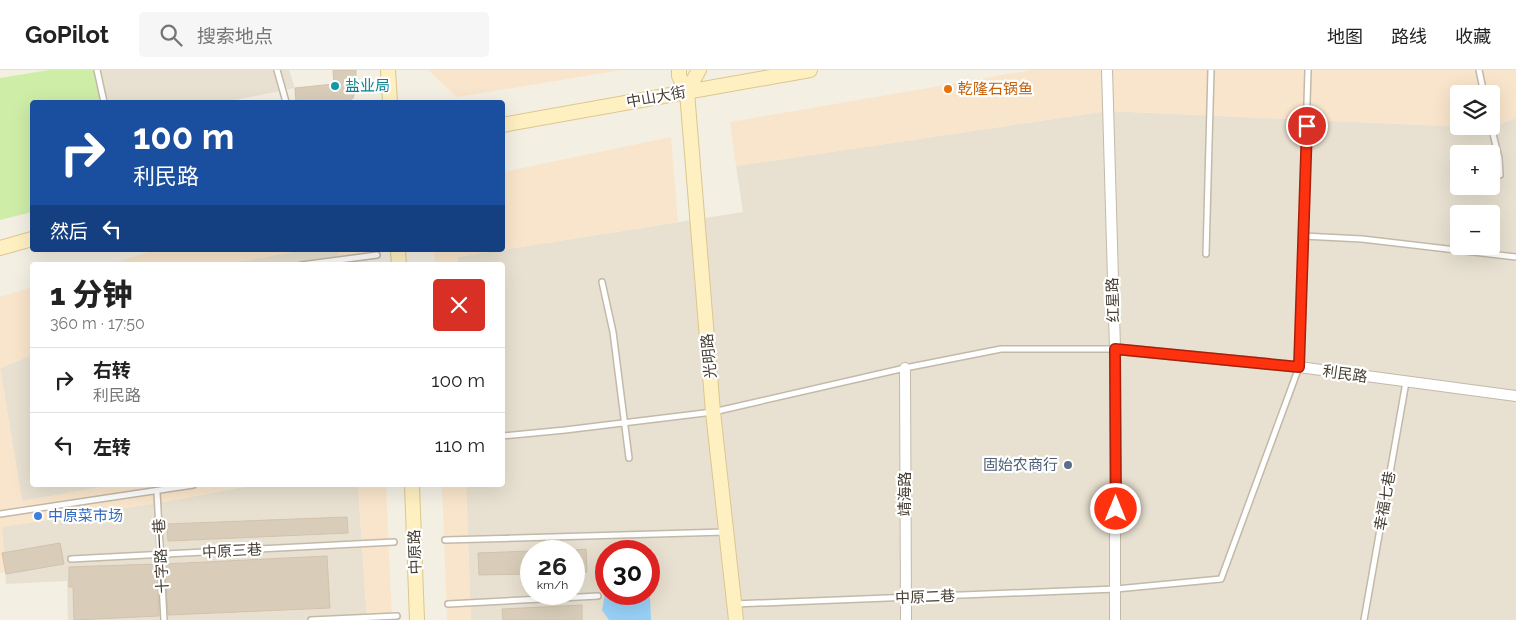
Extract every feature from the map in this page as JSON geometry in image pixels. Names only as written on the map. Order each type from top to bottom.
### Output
[{"type":"street","points":[[388,70],[390,100]]},
{"type":"street","name":"光明路","points":[[679,70],[679,76],[687,92],[725,532],[736,620]]},
{"type":"street","points":[[687,92],[699,70]]},
{"type":"street","name":"中山大街","points":[[505,124],[810,70]]},
{"type":"street","name":"红星路","points":[[1107,70],[1115,349],[1115,620]]},
{"type":"street","points":[[0,248],[30,240]]},
{"type":"street","name":"利民路","points":[[1115,349],[1299,367],[1516,396]]},
{"type":"street","name":"靖海路","points":[[905,368],[906,620]]},
{"type":"street","name":"中原路","points":[[412,487],[417,620]]},
{"type":"lane","points":[[97,70],[104,100]]},
{"type":"lane","points":[[277,70],[285,100]]},
{"type":"lane","points":[[1206,254],[1211,70]]},
{"type":"lane","points":[[1299,367],[1308,70]]},
{"type":"lane","points":[[1480,70],[1482,85]]},
{"type":"lane","points":[[1303,236],[1362,239],[1516,258]]},
{"type":"lane","points":[[326,262],[377,256]]},
{"type":"lane","points":[[602,282],[613,332],[629,458]]},
{"type":"lane","points":[[505,436],[714,412],[1001,348],[1115,349]]},
{"type":"lane","name":"中原二巷","points":[[734,604],[1116,589],[1221,579],[1299,367]]},
{"type":"lane","name":"幸福七巷","points":[[1364,620],[1406,382]]},
{"type":"lane","points":[[0,514],[183,487]]},
{"type":"lane","name":"十字路一巷","points":[[158,492],[164,620]]},
{"type":"lane","points":[[445,540],[725,532]]},
{"type":"lane","name":"中原三巷","points":[[71,559],[394,542]]},
{"type":"lane","points":[[448,604],[595,596]]},
{"type":"lane","points":[[312,620],[397,616]]},
{"type":"shaded area","points":[[101,70],[289,70],[295,88],[235,100],[108,100]]},
{"type":"shaded area","points":[[428,70],[622,70],[457,97]]},
{"type":"shaded area","points":[[1032,70],[1516,70],[1516,118],[1500,124],[1500,85],[1450,85],[1450,126],[1107,111],[736,166],[730,122]]},
{"type":"shaded area","points":[[1107,111],[1450,126],[1450,135],[1500,135],[1500,124],[1516,118],[1516,620],[471,620],[466,487],[505,487],[505,262],[458,262],[457,257],[489,252],[505,252],[505,249],[743,212],[736,166]]},
{"type":"shaded area","points":[[671,137],[678,222],[505,250],[505,172]]},
{"type":"shaded area","points":[[149,252],[293,252],[237,262],[116,262]]},
{"type":"shaded area","points":[[293,252],[338,252],[339,262],[237,262]]},
{"type":"shaded area","points":[[338,252],[367,252],[368,262],[339,262]]},
{"type":"shaded area","points":[[434,252],[489,252],[458,257],[458,262],[435,262]]},
{"type":"shaded area","points":[[30,288],[30,356],[0,368],[0,297]]},
{"type":"shaded area","points":[[30,356],[30,487],[102,487],[22,501],[0,368]]},
{"type":"shaded area","name":"中原菜市场","points":[[0,368],[22,501],[102,487],[243,487],[158,503],[2,527],[6,572],[0,573]]},
{"type":"shaded area","points":[[243,487],[358,487],[367,620],[68,620],[67,581],[6,584],[1,527],[158,503]]},
{"type":"shaded area","points":[[358,487],[386,487],[392,620],[367,620]]},
{"type":"shaded area","points":[[442,487],[466,487],[471,620],[447,620]]},
{"type":"green space","points":[[49,70],[101,70],[108,100],[30,100],[30,212],[0,220],[0,78]]},
{"type":"water","points":[[603,605],[650,605],[651,620],[609,620],[602,610]]},
{"type":"building","name":"盐业局","points":[[333,70],[356,70],[356,89],[351,100],[296,100],[295,88],[334,84]]},
{"type":"building","points":[[347,517],[348,533],[168,541],[167,524]]},
{"type":"building","points":[[60,543],[64,564],[6,574],[2,553]]},
{"type":"building","points":[[586,549],[587,572],[585,572]]},
{"type":"building","points":[[520,551],[520,574],[479,575],[478,553]]},
{"type":"building","points":[[327,556],[330,608],[168,615],[165,564]]},
{"type":"building","points":[[157,564],[159,616],[74,620],[73,587],[69,587],[69,567]]},
{"type":"building","points":[[582,605],[582,620],[503,620],[502,609]]},
{"type":"place","name":"盐业局","points":[[335,86]]},
{"type":"place","name":"乾隆石锅鱼","points":[[948,89]]},
{"type":"place","name":"固始农商行","points":[[1068,465]]},
{"type":"place","name":"中原菜市场","points":[[38,516]]},
{"type":"route","points":[[1116,509],[1115,349],[1299,367],[1307,126]]}]
